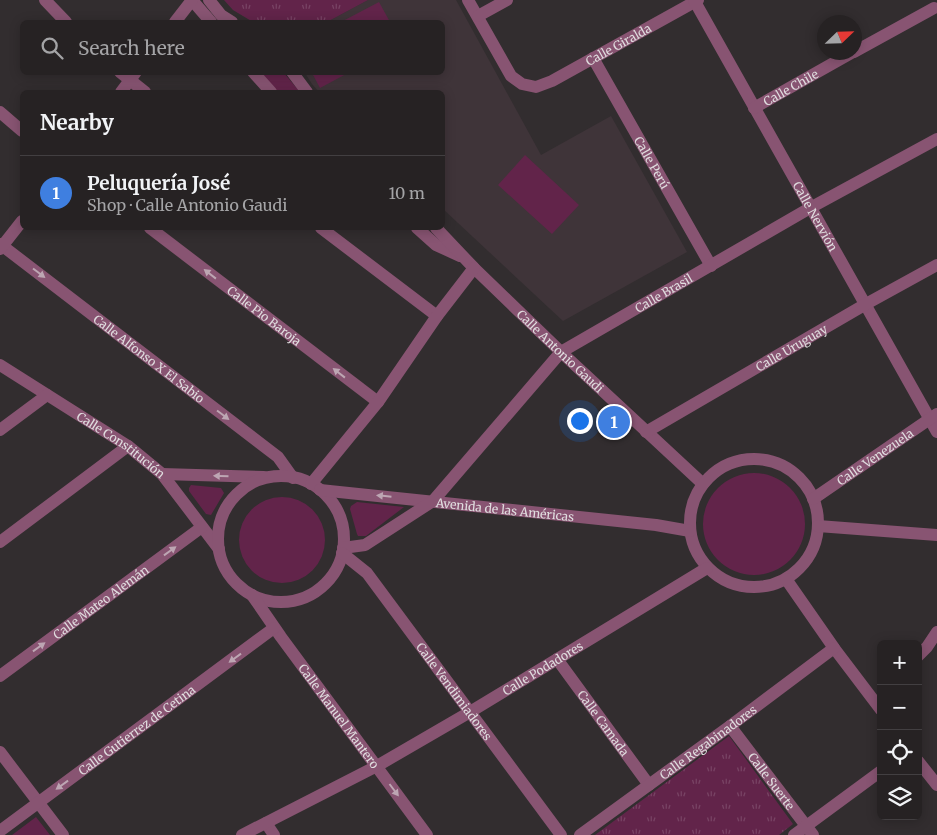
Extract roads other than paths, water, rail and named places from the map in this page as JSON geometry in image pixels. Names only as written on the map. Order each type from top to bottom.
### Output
[{"type":"street","points":[[45,0],[64,20]]},
{"type":"street","points":[[177,20],[192,0],[209,20]]},
{"type":"street","points":[[209,0],[221,15],[229,20]]},
{"type":"street","points":[[468,0],[478,16],[507,0]]},
{"type":"street","name":"Calle Giralda","points":[[478,16],[511,76],[522,84],[536,87],[552,81],[696,0]]},
{"type":"street","name":"Calle Nervión","points":[[696,0],[810,208],[934,416],[937,432]]},
{"type":"street","name":"Calle Chile","points":[[862,48],[934,7]]},
{"type":"street","name":"Calle Perú","points":[[593,58],[711,266]]},
{"type":"street","name":"Calle Chile","points":[[754,108],[840,60]]},
{"type":"street","points":[[122,90],[129,75],[144,90]]},
{"type":"street","points":[[256,75],[269,90]]},
{"type":"street","points":[[294,75],[306,90]]},
{"type":"street","points":[[0,112],[20,129]]},
{"type":"street","name":"Calle Brasil","points":[[343,551],[365,545],[433,501],[561,352],[810,208],[937,139]]},
{"type":"street","points":[[1,246],[20,223]]},
{"type":"street","name":"Calle Pio Baroja","points":[[153,230],[378,402]]},
{"type":"street","points":[[324,230],[436,316]]},
{"type":"street","name":"Calle Antonio Gaudi","points":[[419,230],[436,245],[464,258]]},
{"type":"street","name":"Calle Antonio Gaudi","points":[[438,230],[474,268],[561,352],[703,484]]},
{"type":"street","name":"Calle Alfonso X El Sabio","points":[[1,246],[278,457],[292,478]]},
{"type":"street","name":"Calle Uruguay","points":[[646,432],[866,304],[937,265]]},
{"type":"street","points":[[315,487],[378,402],[436,316],[474,268]]},
{"type":"street","name":"Calle Constitución","points":[[0,365],[128,446],[162,474],[219,549]]},
{"type":"street","points":[[0,430],[47,395]]},
{"type":"street","name":"Calle Venezuela","points":[[813,498],[934,416]]},
{"type":"street","points":[[0,542],[128,446]]},
{"type":"street","points":[[748,459],[780,464],[794,473],[813,498],[818,526],[814,546],[808,559],[786,579],[766,587],[745,587],[725,581],[707,568],[696,551],[690,531],[689,518],[692,506],[703,484],[714,472],[728,464],[748,459]]},
{"type":"street","points":[[162,474],[270,477],[292,478],[315,487],[331,502],[339,516],[344,532],[343,551],[337,568],[329,581],[311,595],[297,601],[281,602],[266,600],[252,595],[241,588],[228,573],[222,562],[219,549],[220,525],[227,507],[244,489],[270,477]]},
{"type":"street","name":"Avenida de las Américas","points":[[315,487],[656,525],[690,531]]},
{"type":"street","points":[[818,526],[937,535]]},
{"type":"street","name":"Calle Mateo Alemán","points":[[0,676],[202,527]]},
{"type":"street","name":"Calle Vendimiadores","points":[[343,551],[368,573],[561,835]]},
{"type":"street","name":"Calle Podadores","points":[[242,835],[377,766],[557,660],[707,568]]},
{"type":"street","points":[[786,579],[834,648],[876,692]]},
{"type":"street","name":"Calle Manuel Mantero","points":[[252,595],[274,628],[428,835]]},
{"type":"street","name":"Calle Gutierrez de Cetina","points":[[0,831],[274,628]]},
{"type":"street","points":[[922,652],[937,632]]},
{"type":"street","name":"Calle Regabinadores","points":[[580,835],[834,648]]},
{"type":"street","name":"Calle Camada","points":[[557,660],[649,785]]},
{"type":"street","name":"Calle Suerte","points":[[730,726],[810,830]]},
{"type":"street","points":[[0,752],[63,835]]},
{"type":"street","points":[[922,767],[937,785]]},
{"type":"street","points":[[794,835],[810,830],[877,774]]},
{"type":"street","points":[[266,823],[274,835]]},
{"type":"place","name":"Peluquería José","points":[[614,422]]}]
